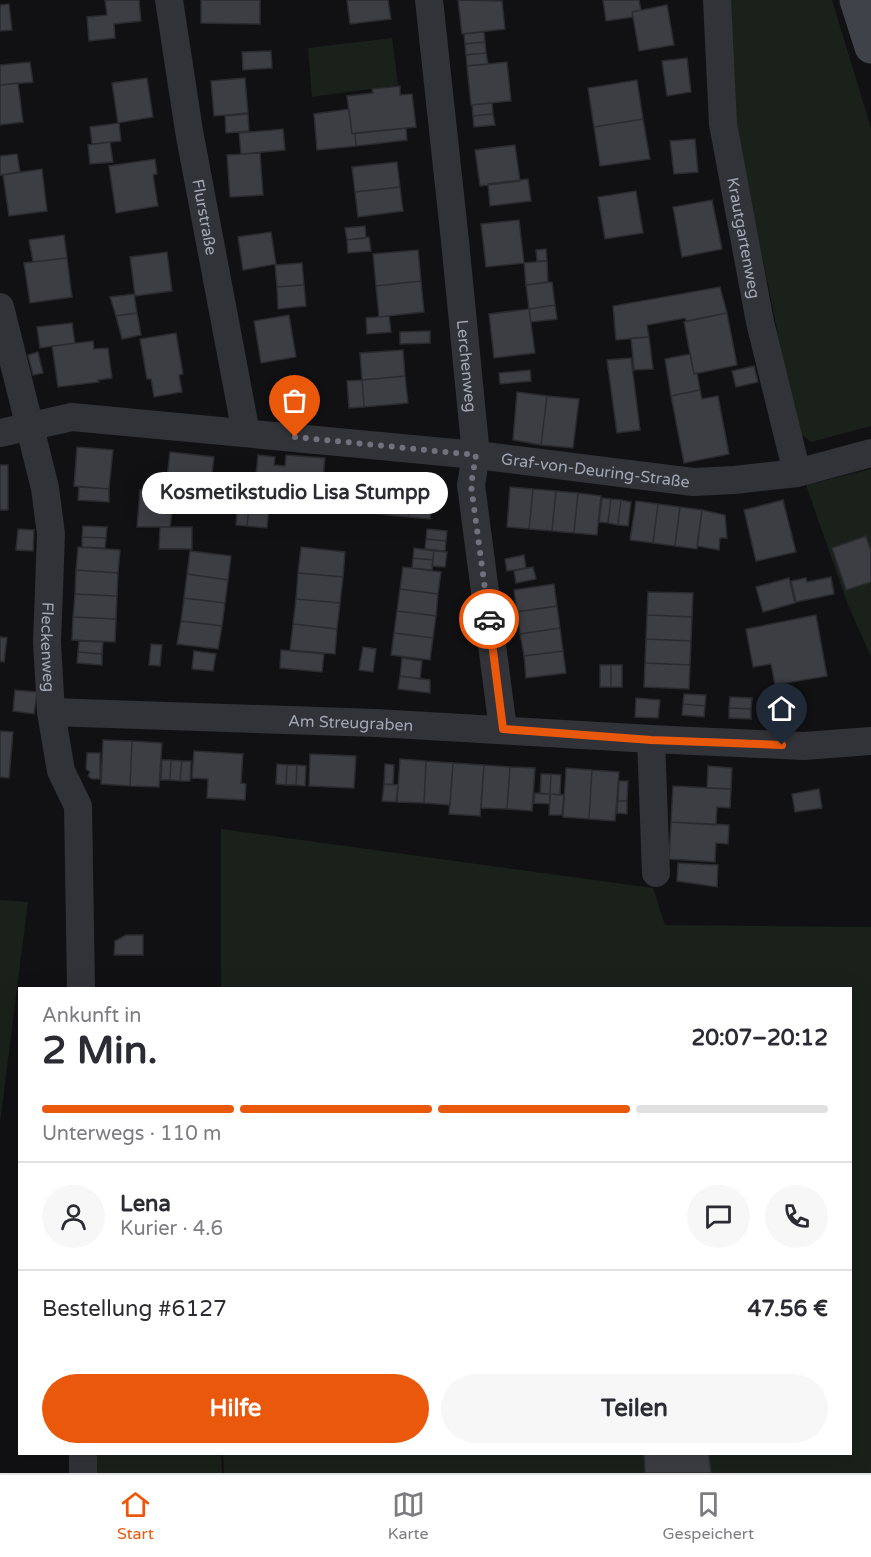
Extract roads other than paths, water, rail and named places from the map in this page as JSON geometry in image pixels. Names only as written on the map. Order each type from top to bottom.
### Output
[{"type":"street","name":"Flurstraße","points":[[170,0],[189,131],[246,433]]},
{"type":"street","name":"Lerchenweg","points":[[429,0],[476,455],[471,485],[503,729]]},
{"type":"street","name":"Krautgartenweg","points":[[717,0],[723,124],[760,322],[797,473]]},
{"type":"street","points":[[856,0],[871,48]]},
{"type":"street","name":"Fleckenweg","points":[[0,307],[45,488],[51,534],[46,643],[51,712],[61,771],[78,806],[81,987]]},
{"type":"street","name":"Graf-von-Deuring-Straße","points":[[0,433],[72,417],[476,455],[693,482],[797,473],[871,453]]},
{"type":"street","name":"Am Streugraben","points":[[51,712],[503,729],[651,740],[804,746],[871,741]]},
{"type":"street","points":[[651,740],[656,873]]},
{"type":"street","points":[[82,1455],[82,1473]]},
{"type":"place","name":"Kosmetikstudio Lisa Stumpp","points":[[295,437]]}]
